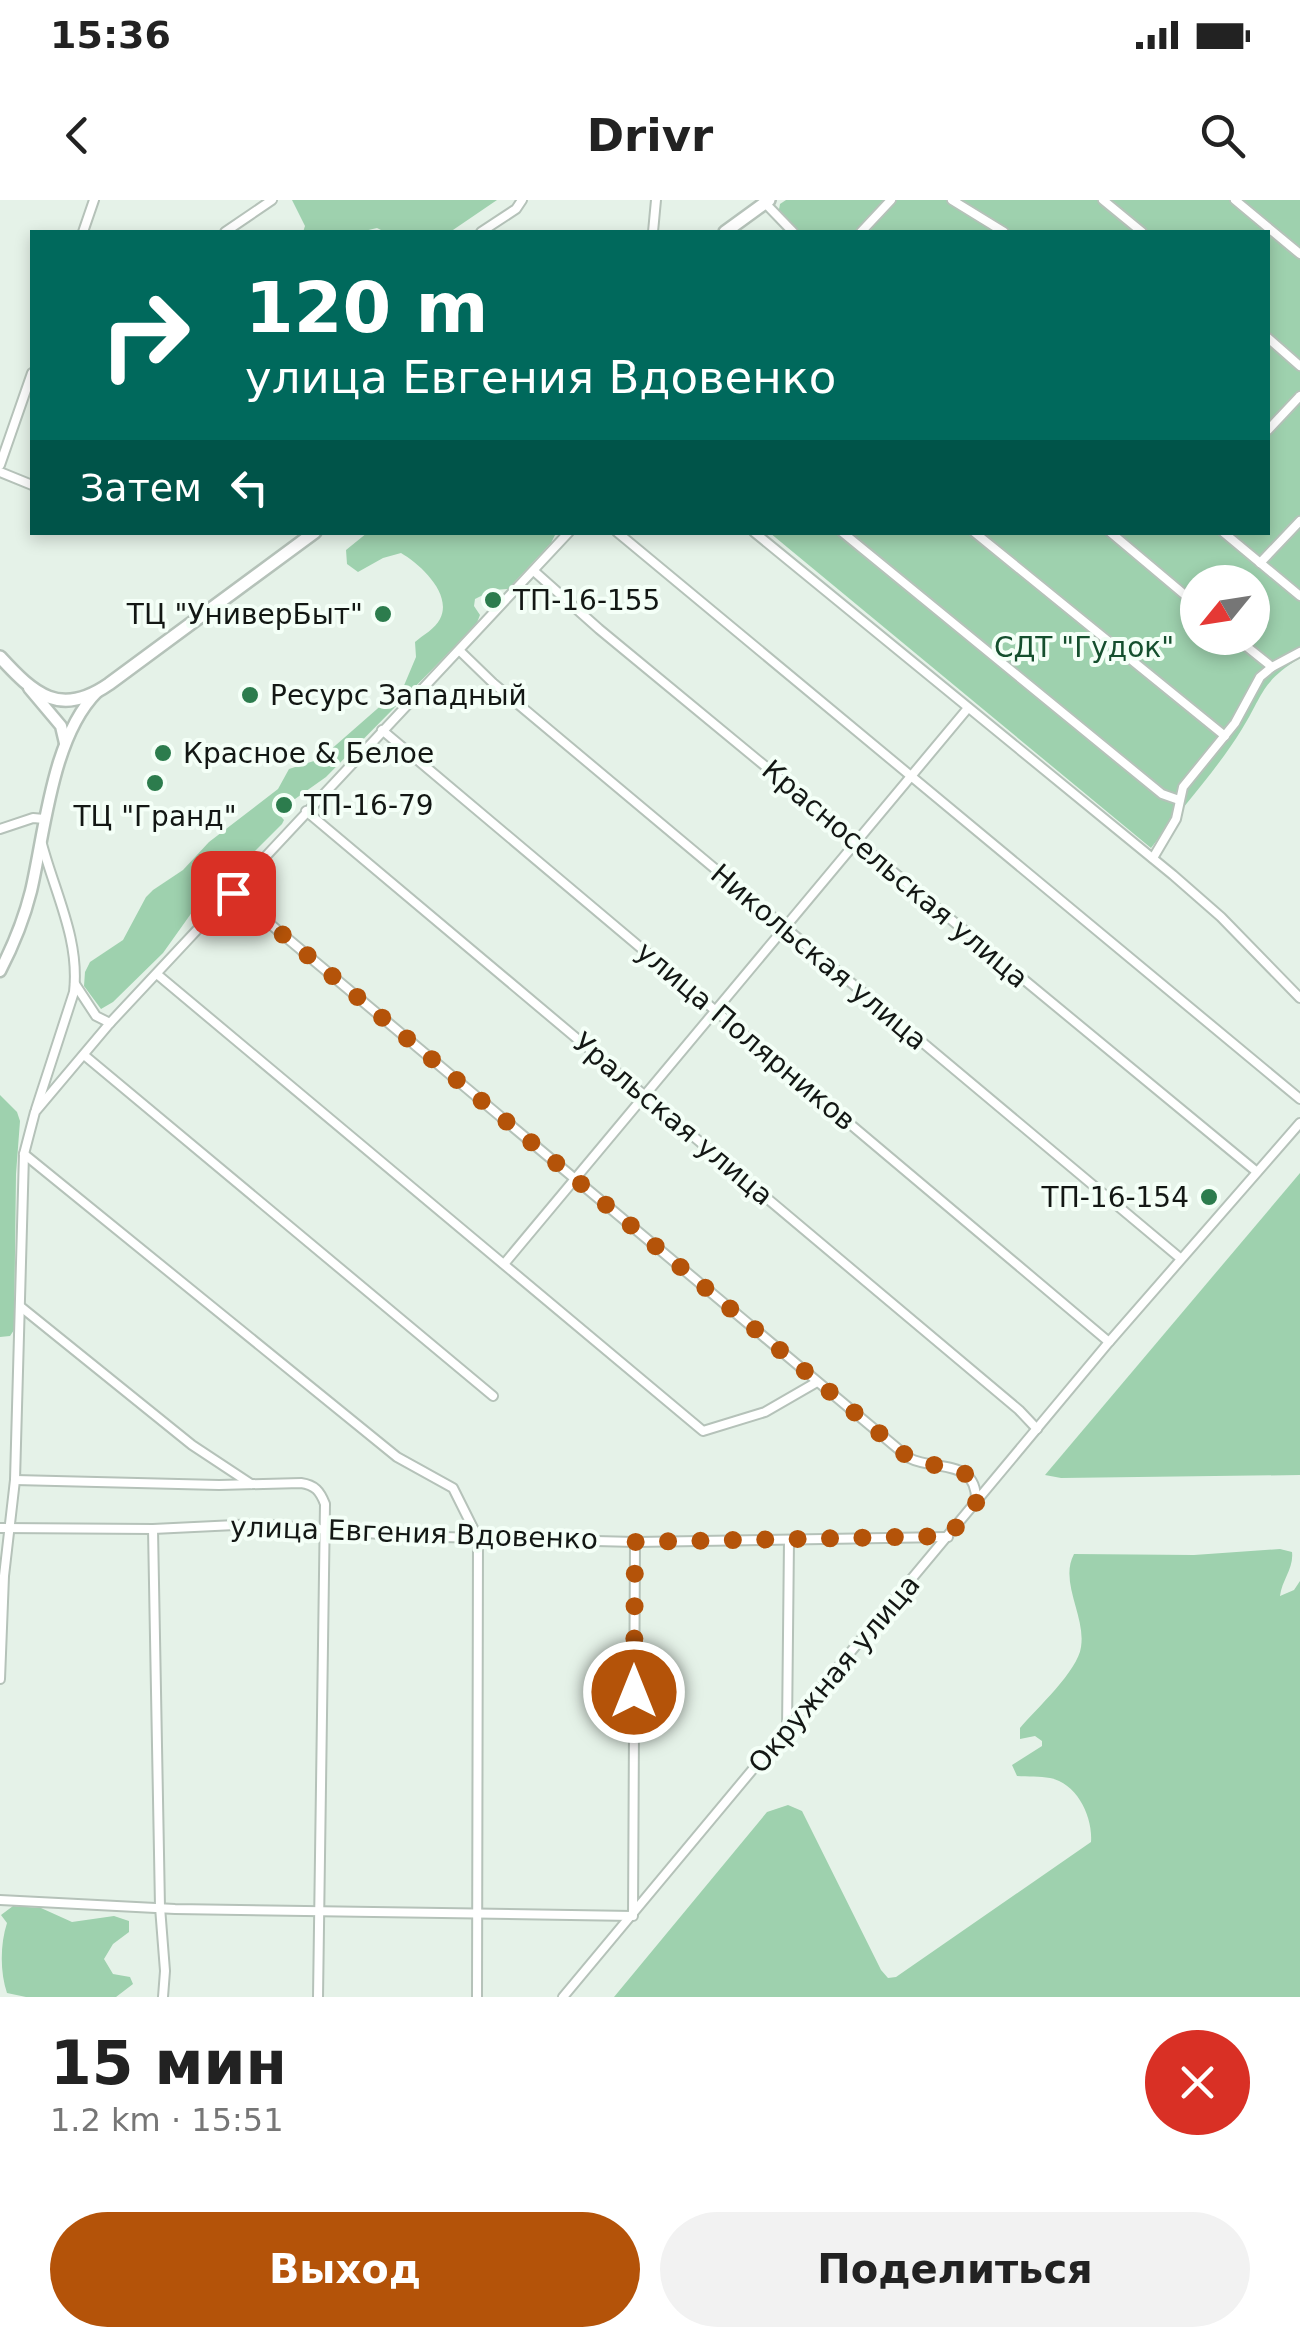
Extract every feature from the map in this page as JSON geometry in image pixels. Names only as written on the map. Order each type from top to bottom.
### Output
[{"type":"main road","points":[[727,230],[767,201]]},
{"type":"main road","points":[[0,658],[42,696],[64,700],[97,692],[311,535]]},
{"type":"street","points":[[84,230],[94,200]]},
{"type":"street","points":[[228,230],[272,200]]},
{"type":"street","points":[[484,230],[516,209],[522,200]]},
{"type":"street","points":[[653,230],[656,200]]},
{"type":"street","points":[[862,230],[891,200]]},
{"type":"street","points":[[952,200],[1001,230]]},
{"type":"street","points":[[1103,200],[1140,230]]},
{"type":"street","points":[[1235,200],[1300,254]]},
{"type":"street","points":[[767,201],[790,230]]},
{"type":"street","points":[[1270,340],[1300,366]]},
{"type":"street","points":[[0,464],[30,379]]},
{"type":"street","points":[[1270,428],[1300,396]]},
{"type":"street","points":[[0,472],[30,484]]},
{"type":"street","points":[[1260,563],[1300,521]]},
{"type":"street","points":[[35,1112],[110,1023],[566,535]]},
{"type":"street","points":[[621,535],[1300,1099]]},
{"type":"street","points":[[758,535],[1153,858],[1221,918],[1300,998]]},
{"type":"street","points":[[846,535],[1162,794],[1179,800]]},
{"type":"street","points":[[978,535],[1225,736]]},
{"type":"street","points":[[1114,535],[1180,591]]},
{"type":"street","points":[[1227,535],[1300,596]]},
{"type":"street","name":"Красносельская улица","points":[[535,572],[1257,1172]]},
{"type":"street","name":"Никольская улица","points":[[461,652],[1180,1258]]},
{"type":"street","points":[[1153,858],[1176,819],[1186,782],[1241,714],[1260,678],[1300,652]]},
{"type":"street","points":[[1257,655],[1272,667]]},
{"type":"street","points":[[24,683],[61,726],[65,750]]},
{"type":"street","points":[[0,972],[29,896],[44,819],[76,717],[97,692]]},
{"type":"street","points":[[504,1264],[968,708]]},
{"type":"street","name":"улица Полярников","points":[[382,730],[1109,1342]]},
{"type":"street","name":"Уральская улица","points":[[306,811],[1037,1429]]},
{"type":"street","points":[[0,829],[33,818],[44,819]]},
{"type":"street","points":[[0,1679],[5,1528],[15,1480],[24,1154],[75,984],[76,957],[42,839]]},
{"type":"street","points":[[233,893],[909,1458],[962,1471],[974,1484],[976,1505]]},
{"type":"street","points":[[158,975],[703,1431],[766,1412],[818,1382]]},
{"type":"street","points":[[75,984],[96,1016],[110,1023]]},
{"type":"street","points":[[84,1055],[494,1396]]},
{"type":"street","name":"Окружная улица","points":[[563,1997],[1109,1342],[1300,1123]]},
{"type":"street","points":[[24,1154],[397,1456],[453,1488],[478,1538],[476,1997]]},
{"type":"street","points":[[21,1307],[192,1445],[253,1485]]},
{"type":"street","points":[[15,1480],[310,1484],[317,1489],[325,1504],[318,1997]]},
{"type":"street","name":"улица Евгения Вдовенко","points":[[5,1528],[152,1529],[257,1524],[478,1538],[635,1542],[948,1536]]},
{"type":"street","points":[[152,1529],[163,1997]]},
{"type":"street","points":[[787,1730],[789,1540]]},
{"type":"street","points":[[0,1900],[476,1916],[633,1916],[635,1542]]},
{"type":"green space","points":[[292,200],[497,200],[453,230],[304,230]]},
{"type":"green space","name":"СДТ \"Гудок\"","points":[[786,200],[1300,200],[1300,658],[1270,682],[1221,760],[1151,848],[772,535],[1270,535],[1270,230],[784,230],[778,215],[780,204]]},
{"type":"green space","points":[[365,535],[555,535],[508,589],[493,590],[475,599],[474,606],[480,615],[476,625],[326,777],[295,799],[278,797],[272,807],[284,820],[282,824],[200,901],[163,953],[101,1009],[84,986],[85,972],[90,962],[123,940],[146,897],[278,789],[289,769],[320,759],[385,702],[400,695],[416,657],[415,642],[438,623],[442,600],[425,572],[401,553],[358,572],[347,564],[346,550]]},
{"type":"green space","points":[[0,1095],[17,1112],[20,1121],[14,1330],[10,1336],[0,1337]]},
{"type":"green space","points":[[1300,1173],[1300,1475],[1045,1475]]},
{"type":"green space","points":[[1280,1549],[1292,1552],[1292,1558],[1280,1596],[1294,1590],[1300,1581],[1300,1997],[614,1997],[767,1812],[788,1805],[802,1811],[881,1970],[888,1978],[896,1977],[1091,1842],[1086,1812],[1068,1787],[1050,1778],[1017,1776],[1012,1765],[1042,1746],[1035,1736],[1020,1739],[1020,1728],[1065,1678],[1081,1647],[1080,1623],[1069,1576],[1074,1554],[1194,1555]]},
{"type":"green space","points":[[13,1906],[41,1908],[72,1922],[114,1916],[129,1921],[129,1932],[113,1944],[104,1959],[113,1974],[130,1977],[133,1984],[116,1997],[26,1997],[7,1993],[2,1958],[7,1923],[1,1915]]},
{"type":"place","name":"ТП-16-155","points":[[493,600]]},
{"type":"place","name":"ТЦ \"УниверБыт\"","points":[[383,614]]},
{"type":"place","name":"Ресурс Западный","points":[[250,695]]},
{"type":"place","name":"Красное & Белое","points":[[163,753]]},
{"type":"place","name":"ТЦ \"Гранд\"","points":[[155,783]]},
{"type":"place","name":"ТП-16-79","points":[[284,805]]},
{"type":"place","name":"ТП-16-154","points":[[1209,1197]]},
{"type":"route","points":[[233,893],[909,1458],[962,1471],[974,1484],[976,1505],[948,1536],[635,1542],[634,1692]]}]
